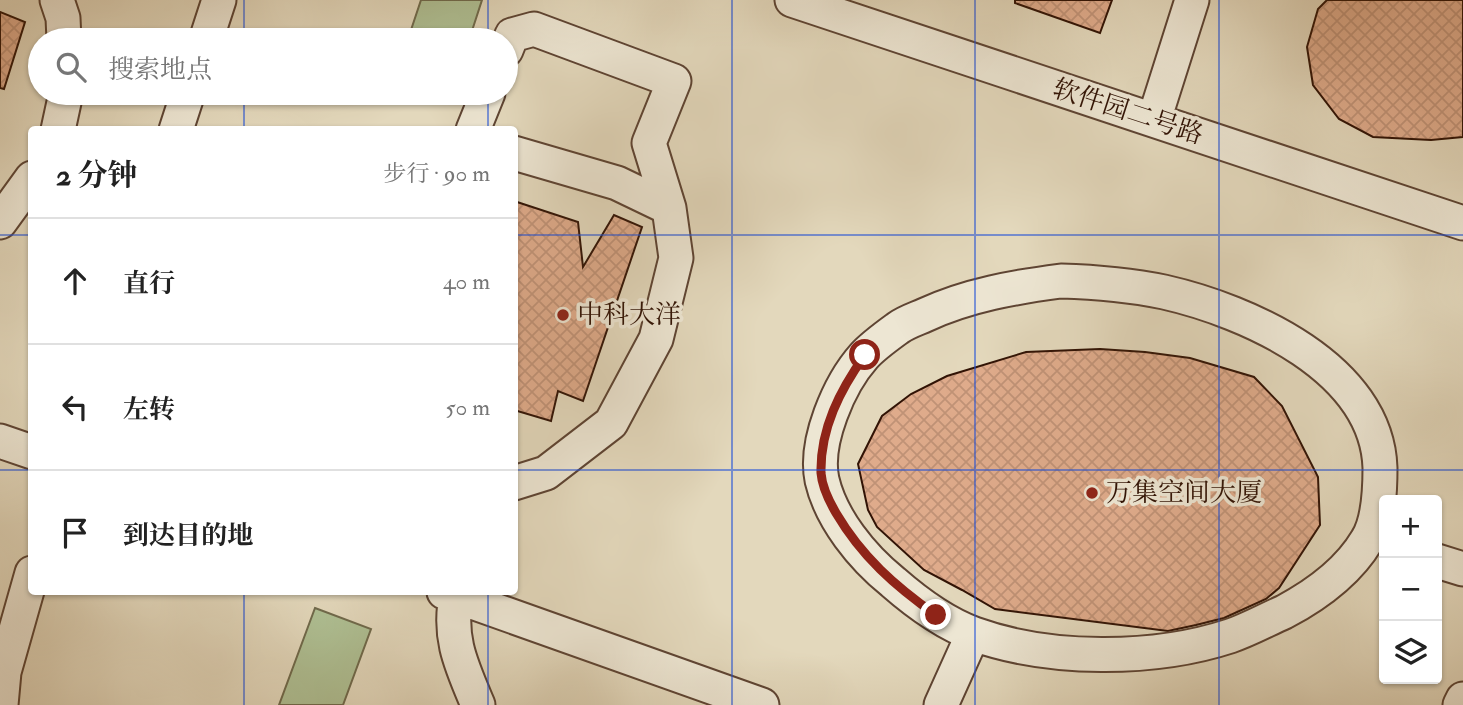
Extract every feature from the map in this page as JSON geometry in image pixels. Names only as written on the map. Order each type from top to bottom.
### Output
[{"type":"street","points":[[57,0],[63,28]]},
{"type":"street","points":[[209,28],[219,0]]},
{"type":"street","name":"软件园二号路","points":[[792,0],[1463,223]]},
{"type":"street","points":[[1154,120],[1192,0]]},
{"type":"street","points":[[518,33],[534,29],[674,81],[649,143],[669,208],[676,258],[656,339],[611,423],[546,473],[518,482]]},
{"type":"street","points":[[59,126],[63,105]]},
{"type":"street","points":[[177,126],[184,105]]},
{"type":"street","points":[[474,126],[483,105]]},
{"type":"street","points":[[518,154],[618,183],[669,208]]},
{"type":"street","points":[[0,222],[28,184]]},
{"type":"street","points":[[1061,281],[1112,283],[1166,293],[1221,309],[1273,331],[1309,354],[1350,392],[1375,438],[1380,462],[1377,540],[1332,581],[1299,604],[1230,636],[1172,650],[1124,653],[1040,650],[982,636],[936,615],[889,580],[864,554],[829,502],[821,476],[822,447],[827,424],[849,378],[865,355],[900,326],[937,310],[993,292],[1061,281]]},
{"type":"street","points":[[0,441],[28,451]]},
{"type":"street","points":[[1442,563],[1463,569]]},
{"type":"street","points":[[1,705],[5,672],[28,588]]},
{"type":"street","points":[[452,595],[455,642],[478,705]]},
{"type":"street","points":[[458,595],[762,705]]},
{"type":"street","points":[[941,705],[982,636]]},
{"type":"street","points":[[964,705],[982,636]]},
{"type":"street","points":[[1460,705],[1463,699]]},
{"type":"green space","points":[[421,0],[482,0],[473,28],[412,28]]},
{"type":"green space","points":[[315,608],[371,629],[343,705],[279,705]]},
{"type":"building","points":[[1015,0],[1112,0],[1100,33],[1015,3]]},
{"type":"building","points":[[1327,0],[1463,0],[1463,137],[1431,140],[1373,137],[1339,119],[1313,85],[1307,47],[1318,9]]},
{"type":"building","points":[[0,12],[25,22],[4,89],[0,88]]},
{"type":"building","name":"中科大洋","points":[[518,202],[578,222],[583,267],[614,215],[642,227],[583,401],[558,391],[551,421],[518,411]]},
{"type":"building","name":"万集空间大厦","points":[[1100,349],[1190,358],[1254,377],[1282,406],[1318,477],[1320,525],[1279,588],[1266,599],[1224,618],[1168,631],[995,609],[924,570],[877,527],[868,510],[858,464],[882,416],[911,394],[947,376],[1026,352]]},
{"type":"place","name":"中科大洋","points":[[563,315]]},
{"type":"place","name":"万集空间大厦","points":[[1092,493]]},
{"type":"route","points":[[865,355],[849,378],[827,424],[822,447],[821,476],[829,502],[864,554],[889,580],[936,615]]}]
